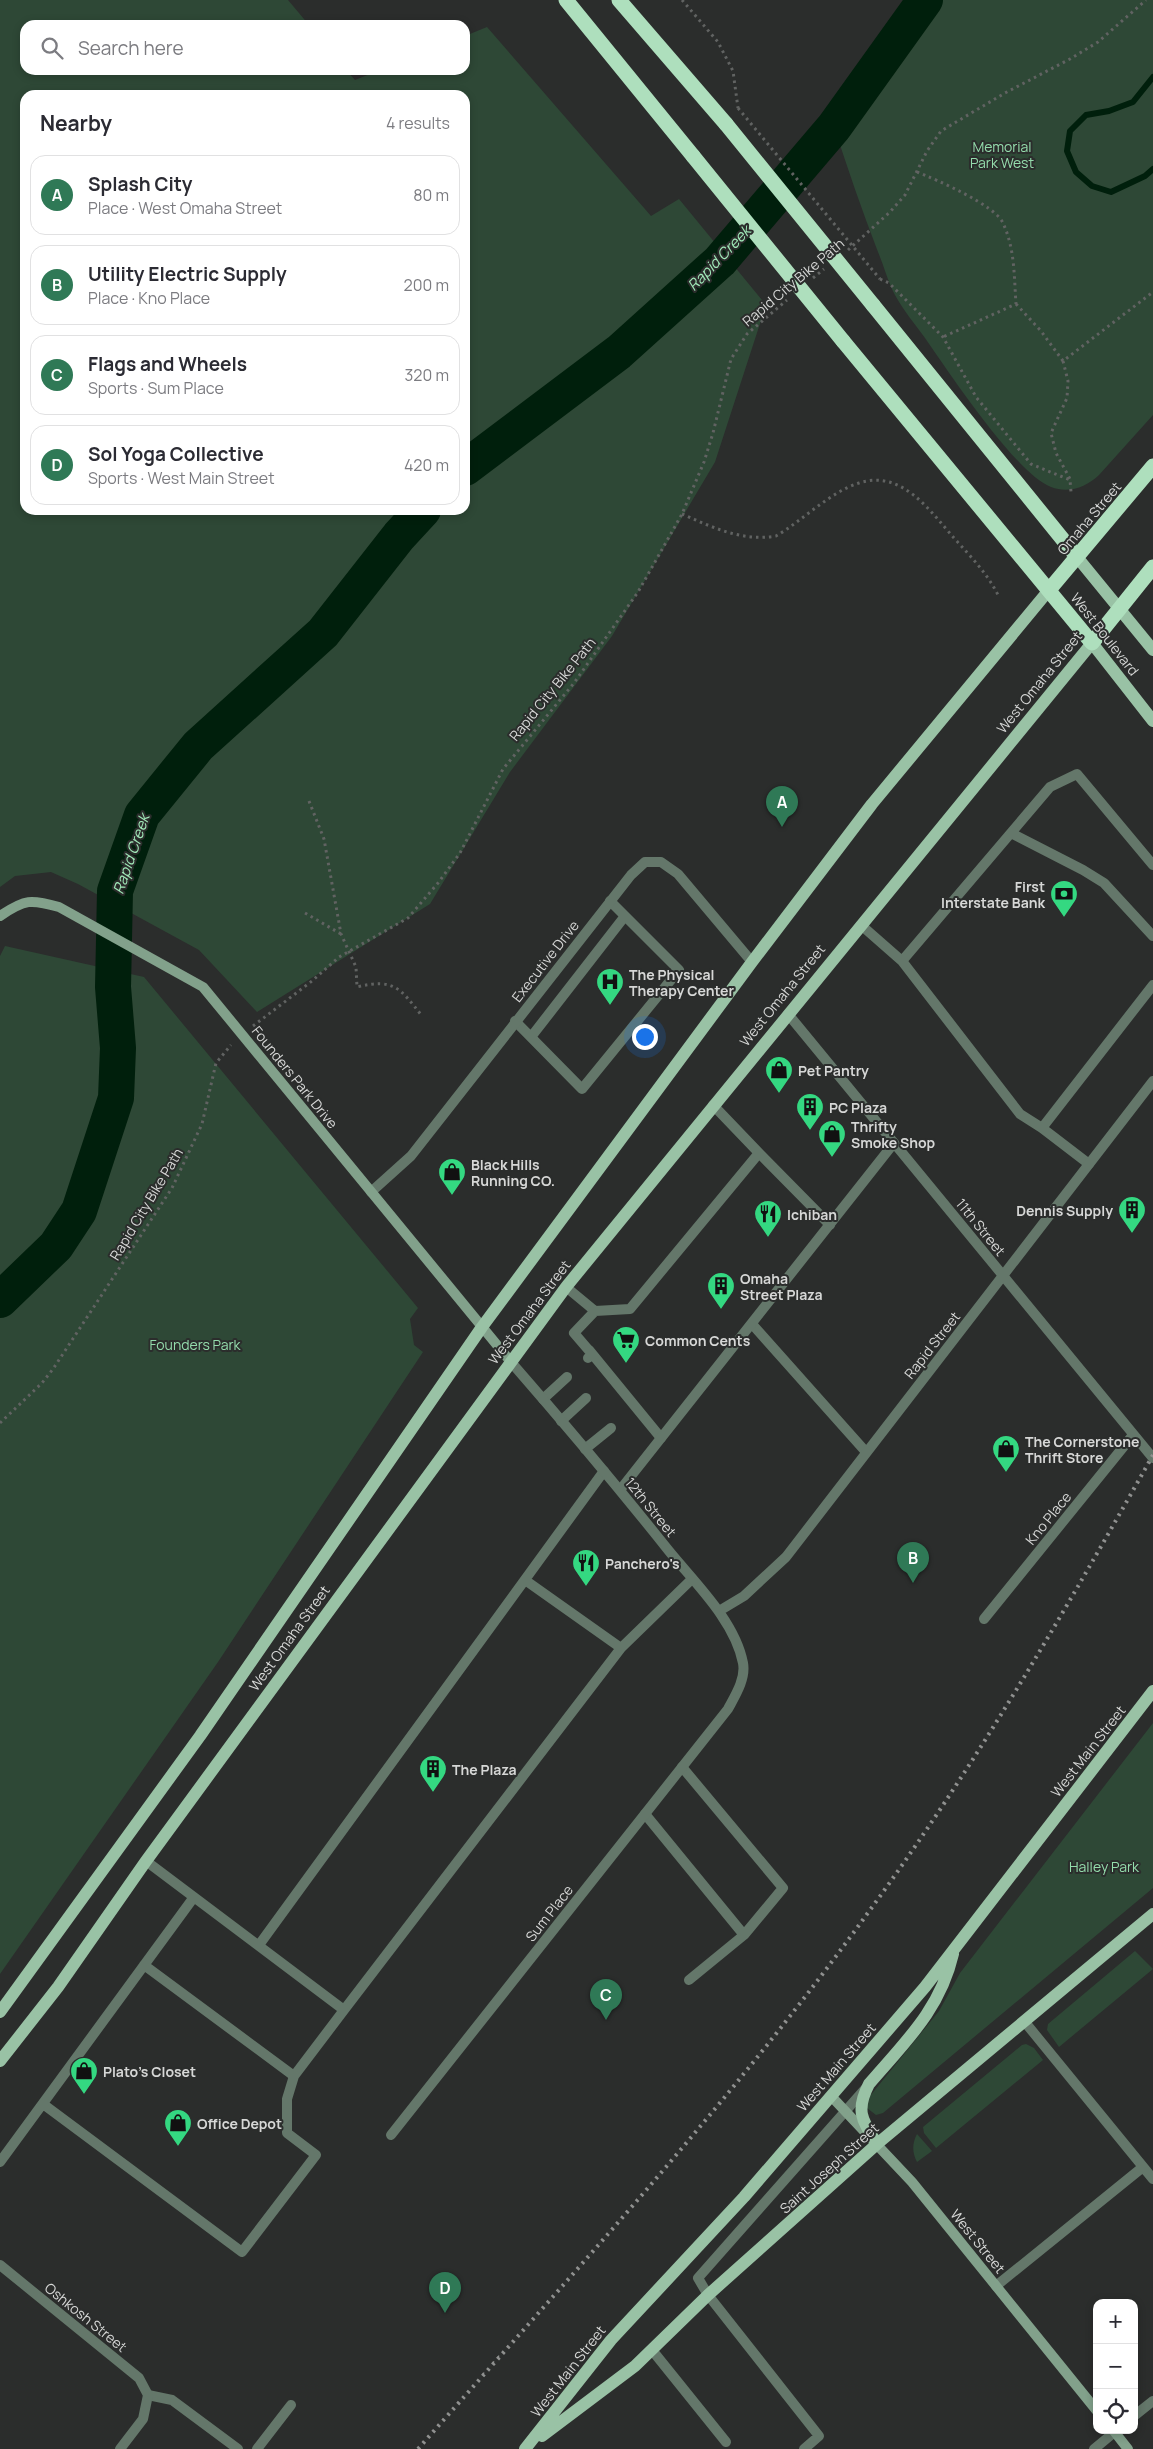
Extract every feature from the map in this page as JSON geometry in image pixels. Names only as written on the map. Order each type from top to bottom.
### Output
[{"type":"highway","points":[[557,0],[604,47]]},
{"type":"highway","points":[[566,0],[604,47]]},
{"type":"highway","points":[[619,0],[726,124],[1077,557]]},
{"type":"highway","name":"West Boulevard","points":[[604,47],[1092,643]]},
{"type":"highway","name":"Omaha Street","points":[[1050,590],[1153,466]]},
{"type":"highway","points":[[1120,609],[1153,567]]},
{"type":"highway","name":"West Omaha Street","points":[[1092,643],[1120,609]]},
{"type":"main road","name":"West Boulevard","points":[[1077,557],[1153,650]]},
{"type":"main road","name":"West Omaha Street","points":[[0,2012],[200,1736],[482,1328],[752,962],[872,804],[1050,590]]},
{"type":"main road","name":"West Boulevard","points":[[1092,643],[1153,721]]},
{"type":"main road","name":"West Omaha Street","points":[[0,2061],[58,1986],[146,1861],[566,1287],[1092,643]]},
{"type":"main road","name":"Founders Park Drive","points":[[0,916],[16,905],[36,900],[59,907],[203,987],[511,1362]]},
{"type":"main road","name":"West Main Street","points":[[526,2448],[611,2340],[744,2197],[881,2039],[954,1950],[1153,1691]]},
{"type":"main road","name":"Saint Joseph Street","points":[[526,2448],[635,2366],[708,2295],[877,2144],[1153,1914]]},
{"type":"main road","points":[[877,2144],[860,2115],[863,2096],[869,2084],[929,2014],[948,1976],[954,1950]]},
{"type":"main road","name":"West Street","points":[[831,2096],[912,2182],[1093,2406]]},
{"type":"main road","points":[[1117,2434],[1128,2449]]},
{"type":"street","points":[[902,961],[1050,787],[1077,774],[1153,865]]},
{"type":"street","points":[[1012,833],[1084,870],[1104,883],[1153,936]]},
{"type":"street","name":"Executive Drive","points":[[371,1192],[410,1156],[610,901],[631,875],[645,862],[661,862],[678,874],[752,962]]},
{"type":"street","points":[[515,1021],[582,1089],[679,970],[610,901]]},
{"type":"street","points":[[531,1037],[625,916]]},
{"type":"street","points":[[861,925],[902,961],[1020,1114],[1042,1128],[1089,1164]]},
{"type":"street","points":[[1042,1128],[1153,986]]},
{"type":"street","name":"11th Street","points":[[788,1014],[1153,1458]]},
{"type":"street","name":"Rapid Street","points":[[720,1611],[744,1596],[786,1557],[1153,1081]]},
{"type":"street","points":[[713,1105],[830,1225]]},
{"type":"street","points":[[620,1490],[894,1143]]},
{"type":"street","points":[[566,1287],[595,1311],[630,1310],[758,1152]]},
{"type":"street","points":[[595,1311],[574,1333],[608,1378],[662,1438]]},
{"type":"street","points":[[752,1324],[866,1452]]},
{"type":"street","name":"12th Street","points":[[511,1362],[586,1449],[720,1611],[738,1646],[744,1665],[740,1686],[728,1709]]},
{"type":"street","points":[[543,1399],[568,1377]]},
{"type":"street","points":[[561,1420],[586,1398]]},
{"type":"street","points":[[586,1449],[611,1428]]},
{"type":"street","name":"Kno Place","points":[[984,1619],[1133,1435]]},
{"type":"street","points":[[259,1945],[604,1471]]},
{"type":"street","points":[[43,2104],[242,2252],[316,2155],[287,2133],[287,2099],[294,2076],[621,1648],[692,1579]]},
{"type":"street","points":[[525,1580],[621,1648]]},
{"type":"street","name":"Sum Place","points":[[391,2135],[728,1709]]},
{"type":"street","points":[[682,1767],[783,1888],[744,1935],[689,1980]]},
{"type":"street","points":[[645,1814],[744,1935]]},
{"type":"street","points":[[146,1861],[344,2010]]},
{"type":"street","points":[[0,2162],[194,1897]]},
{"type":"street","points":[[144,1965],[294,2076]]},
{"type":"street","points":[[1024,2021],[1153,2180]]},
{"type":"street","points":[[804,2449],[819,2436],[708,2295],[698,2278],[869,2084]]},
{"type":"street","points":[[996,2286],[1143,2167]]},
{"type":"street","name":"Oshkosh Street","points":[[0,2265],[139,2378],[148,2395]]},
{"type":"street","points":[[652,2350],[726,2442]]},
{"type":"street","points":[[120,2449],[143,2419],[148,2395],[172,2400],[238,2449]]},
{"type":"street","points":[[1138,2413],[1153,2401]]},
{"type":"street","points":[[257,2449],[291,2405]]},
{"type":"street","points":[[1094,2449],[1112,2434]]},
{"type":"path","points":[[682,0],[718,42],[734,70],[738,108],[880,279],[889,283],[943,337],[976,397],[1031,464],[1070,480]]},
{"type":"path","name":"Rapid City Bike Path","points":[[846,251],[897,204],[917,172],[932,141],[946,127],[1005,93],[1070,60],[1098,42],[1146,0]]},
{"type":"path","points":[[917,172],[980,203],[1003,221],[1014,254],[1016,304],[1041,331],[1063,361],[1068,381],[1067,398],[1051,433],[1056,453],[1070,480],[1071,492]]},
{"type":"path","name":"Rapid City Bike Path","points":[[810,281],[832,263]]},
{"type":"path","points":[[1063,361],[1153,292]]},
{"type":"path","name":"Rapid City Bike Path","points":[[0,1423],[42,1383],[53,1369],[159,1209],[190,1154],[202,1124],[216,1063],[226,1048],[312,982],[348,951],[408,918],[433,890],[460,853],[503,769],[574,683],[611,633],[638,592],[682,514],[713,433],[731,359],[747,334],[788,299]]},
{"type":"path","points":[[943,337],[1016,304]]},
{"type":"path","points":[[682,514],[742,536],[763,539],[776,536],[795,525],[844,489],[861,482],[882,481],[901,487],[915,495],[932,511],[978,564],[998,595]]},
{"type":"path","points":[[309,801],[324,839],[341,934],[356,967],[357,987],[377,982],[390,984],[400,989],[422,1016]]},
{"type":"path","points":[[305,913],[341,934]]},
{"type":"green space","points":[[0,0],[288,0],[305,20],[20,20],[20,75],[350,75],[355,80],[368,75],[470,75],[470,34],[487,27],[651,216],[679,199],[766,305],[715,462],[612,636],[510,772],[430,904],[257,1012],[199,950],[78,884],[51,872],[15,876],[0,887]]},
{"type":"green space","name":"Memorial Park West","points":[[925,0],[1153,0],[1153,415],[1099,475],[1089,483],[1077,488],[1064,490],[1051,487],[1037,479],[1020,463],[984,420],[902,306],[888,279],[834,127]]},
{"type":"green space","name":"Founders Park","points":[[5,946],[144,977],[418,1308],[410,1319],[414,1345],[423,1352],[218,1662],[0,1974],[0,956]]},
{"type":"green space","name":"Halley Park","points":[[1153,1723],[1153,1888],[883,2113],[876,2115],[867,2108],[870,2096],[939,2011],[960,1973]]},
{"type":"green space","points":[[1135,1951],[1153,1969],[1059,2047],[1047,2030],[1048,2024]]},
{"type":"green space","points":[[1026,2044],[1034,2048],[1043,2060],[936,2148],[924,2133],[923,2127],[1022,2045]]},
{"type":"green space","points":[[917,2134],[932,2151],[917,2162],[913,2148]]},
{"type":"waterway","name":"Rapid Creek","points":[[470,464],[619,352],[720,261],[834,127],[925,0]]},
{"type":"waterway","points":[[1153,77],[1133,102],[1109,111],[1086,115],[1070,131],[1067,151],[1076,172],[1092,186],[1111,192],[1145,176],[1153,169]]},
{"type":"waterway","name":"Rapid Creek","points":[[0,1300],[56,1246],[79,1211],[116,1098],[118,1048],[113,987],[115,891],[142,815],[198,746],[323,633],[399,536],[418,515]]},
{"type":"railway","points":[[418,2449],[708,2118],[818,1980],[870,1910],[947,1800],[1018,1687],[1087,1572],[1153,1455]]},
{"type":"place","name":"Splash City","points":[[782,827]]},
{"type":"place","name":"First Interstate Bank","points":[[1064,918]]},
{"type":"place","name":"The Physical Therapy Center","points":[[610,1006]]},
{"type":"place","name":"Pet Pantry","points":[[779,1094]]},
{"type":"place","name":"PC Plaza","points":[[810,1131]]},
{"type":"place","name":"Thrifty Smoke Shop","points":[[832,1158]]},
{"type":"place","name":"Black Hills Running CO.","points":[[452,1196]]},
{"type":"place","name":"Dennis Supply","points":[[1132,1234]]},
{"type":"place","name":"Ichiban","points":[[768,1238]]},
{"type":"place","name":"Omaha Street Plaza","points":[[721,1310]]},
{"type":"place","name":"Common Cents","points":[[626,1364]]},
{"type":"place","name":"The Cornerstone Thrift Store","points":[[1006,1473]]},
{"type":"place","name":"Utility Electric Supply","points":[[913,1583]]},
{"type":"place","name":"Panchero's","points":[[586,1587]]},
{"type":"place","name":"The Plaza","points":[[433,1793]]},
{"type":"place","name":"Flags and Wheels","points":[[606,2020]]},
{"type":"place","name":"Plato's Closet","points":[[84,2095]]},
{"type":"place","name":"Office Depot","points":[[178,2147]]},
{"type":"place","name":"Sol Yoga Collective","points":[[445,2313]]}]
